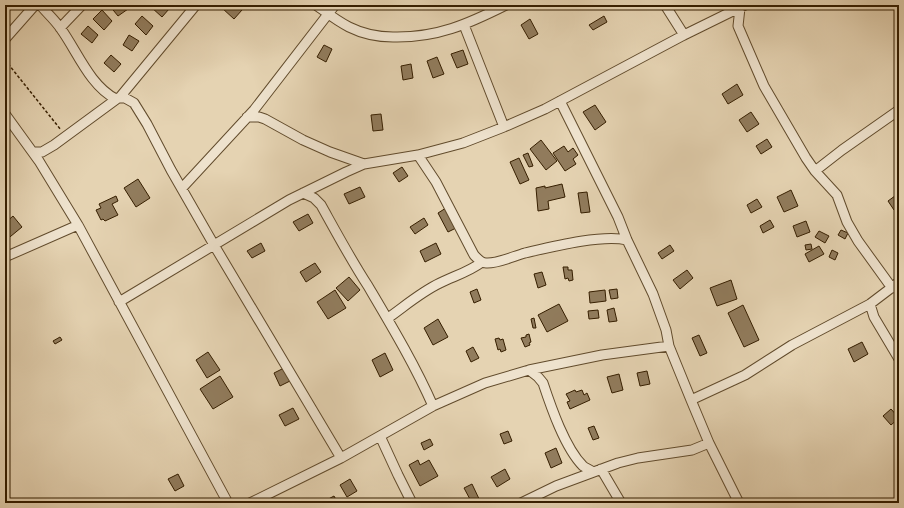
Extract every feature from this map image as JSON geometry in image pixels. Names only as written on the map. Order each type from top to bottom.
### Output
[{"type":"street","points":[[5,39],[35,5]]},
{"type":"street","points":[[40,5],[60,28],[95,82],[102,90],[118,98],[125,98],[134,103],[214,245],[341,458]]},
{"type":"street","points":[[60,28],[82,5]]},
{"type":"street","points":[[33,152],[42,152],[66,137],[118,98],[196,5]]},
{"type":"street","points":[[316,5],[349,27],[380,37],[423,36],[444,32],[464,25],[506,5]]},
{"type":"street","points":[[182,188],[247,117],[335,5]]},
{"type":"street","points":[[665,5],[684,35]]},
{"type":"street","points":[[119,302],[303,193],[364,164],[418,154],[463,142],[504,128],[545,109],[742,6]]},
{"type":"street","points":[[738,26],[742,6]]},
{"type":"street","points":[[691,400],[745,375],[792,345],[870,304],[895,285],[858,241],[848,222],[837,195],[815,171],[806,158],[764,86],[738,26],[733,19],[726,15]]},
{"type":"street","points":[[464,25],[504,128]]},
{"type":"street","points":[[560,100],[618,217],[627,240],[653,294],[666,330],[669,346],[691,400],[709,443],[739,503]]},
{"type":"street","points":[[815,171],[899,110]]},
{"type":"street","points":[[5,114],[33,152],[78,225],[228,503]]},
{"type":"street","points":[[247,117],[259,117],[265,119],[303,140],[330,152],[364,164]]},
{"type":"street","points":[[418,154],[436,182],[474,255],[482,262],[492,263],[525,253],[592,240],[617,238],[627,240]]},
{"type":"street","points":[[303,193],[314,198],[321,205],[367,286],[388,318],[433,406]]},
{"type":"street","points":[[5,257],[78,225]]},
{"type":"street","points":[[388,318],[419,295],[440,283],[468,271],[482,262]]},
{"type":"street","points":[[870,304],[874,317],[899,358]]},
{"type":"street","points":[[250,503],[341,458],[433,406],[485,383],[529,370],[602,354],[669,346]]},
{"type":"street","points":[[529,370],[538,377],[542,383],[562,432],[577,459],[584,467],[597,471],[621,503]]},
{"type":"street","points":[[380,436],[412,503]]},
{"type":"street","points":[[521,503],[556,486],[618,463],[638,458],[692,450],[709,443]]},
{"type":"path","points":[[5,60],[66,137]]},
{"type":"building","points":[[109,5],[125,5],[128,9],[118,16]]},
{"type":"building","points":[[152,5],[165,5],[169,9],[162,17],[151,7]]},
{"type":"building","points":[[225,5],[236,5],[242,10],[234,19],[222,8]]},
{"type":"building","points":[[102,10],[112,21],[104,30],[93,19]]},
{"type":"building","points":[[142,16],[153,26],[146,35],[135,24]]},
{"type":"building","points":[[604,16],[607,22],[593,30],[589,25]]},
{"type":"building","points":[[530,19],[538,34],[529,39],[521,25]]},
{"type":"building","points":[[88,26],[98,35],[92,43],[81,34]]},
{"type":"building","points":[[129,35],[139,41],[132,51],[123,45]]},
{"type":"building","points":[[324,45],[332,49],[326,62],[317,57]]},
{"type":"building","points":[[463,50],[468,64],[457,68],[451,54]]},
{"type":"building","points":[[111,55],[121,64],[114,72],[104,63]]},
{"type":"building","points":[[437,57],[444,74],[433,78],[427,61]]},
{"type":"building","points":[[411,64],[413,78],[403,80],[401,66]]},
{"type":"building","points":[[737,84],[743,95],[728,104],[722,94]]},
{"type":"building","points":[[595,105],[606,122],[595,130],[583,112]]},
{"type":"building","points":[[751,112],[759,124],[747,132],[739,120]]},
{"type":"building","points":[[381,114],[383,130],[373,131],[371,115]]},
{"type":"building","points":[[767,139],[772,147],[761,154],[756,146]]},
{"type":"building","points":[[541,140],[557,161],[546,170],[530,149]]},
{"type":"building","points":[[564,146],[568,152],[573,148],[578,155],[573,159],[576,164],[565,171],[553,153]]},
{"type":"building","points":[[528,153],[533,166],[529,167],[523,155]]},
{"type":"building","points":[[519,158],[529,180],[520,184],[510,162]]},
{"type":"building","points":[[402,167],[408,176],[399,182],[393,173]]},
{"type":"building","points":[[138,179],[150,198],[136,207],[124,188]]},
{"type":"building","points":[[562,184],[565,197],[548,201],[549,209],[538,211],[536,188],[545,186],[545,188]]},
{"type":"building","points":[[360,187],[365,197],[349,204],[344,194]]},
{"type":"building","points":[[791,190],[798,206],[784,212],[777,197]]},
{"type":"building","points":[[587,192],[590,212],[581,213],[578,193]]},
{"type":"building","points":[[899,193],[899,206],[894,210],[888,201]]},
{"type":"building","points":[[116,196],[118,201],[112,204],[118,215],[105,221],[103,219],[101,220],[96,210],[101,208],[99,204]]},
{"type":"building","points":[[757,199],[762,207],[751,213],[747,205]]},
{"type":"building","points":[[446,208],[456,228],[448,232],[438,213]]},
{"type":"building","points":[[308,214],[313,223],[299,231],[293,222]]},
{"type":"building","points":[[13,216],[22,227],[5,241],[5,223]]},
{"type":"building","points":[[424,218],[428,225],[415,234],[410,227]]},
{"type":"building","points":[[770,220],[774,227],[763,233],[760,226]]},
{"type":"building","points":[[806,221],[810,232],[797,237],[793,226]]},
{"type":"building","points":[[841,230],[848,233],[845,239],[838,235]]},
{"type":"building","points":[[819,231],[829,236],[825,243],[815,237]]},
{"type":"building","points":[[261,243],[265,251],[252,258],[247,251]]},
{"type":"building","points":[[436,243],[441,254],[425,262],[420,251]]},
{"type":"building","points":[[811,244],[812,249],[806,250],[805,245]]},
{"type":"building","points":[[670,245],[674,251],[662,259],[658,253]]},
{"type":"building","points":[[819,246],[824,254],[809,262],[805,254]]},
{"type":"building","points":[[832,250],[838,253],[835,260],[829,257]]},
{"type":"building","points":[[315,263],[321,272],[306,282],[300,272]]},
{"type":"building","points":[[563,267],[568,267],[568,270],[572,270],[573,280],[569,281],[568,278],[565,279]]},
{"type":"building","points":[[687,270],[693,278],[680,289],[673,280]]},
{"type":"building","points":[[542,272],[546,285],[538,288],[534,274]]},
{"type":"building","points":[[349,277],[360,290],[348,301],[336,288]]},
{"type":"building","points":[[731,280],[737,299],[717,306],[710,288]]},
{"type":"building","points":[[477,289],[481,300],[474,303],[470,292]]},
{"type":"building","points":[[617,289],[618,298],[611,299],[609,290]]},
{"type":"building","points":[[335,290],[346,308],[328,319],[317,302]]},
{"type":"building","points":[[605,290],[606,301],[590,303],[589,292]]},
{"type":"building","points":[[559,304],[568,321],[547,332],[538,315]]},
{"type":"building","points":[[743,305],[759,340],[744,347],[728,313]]},
{"type":"building","points":[[614,308],[617,321],[609,322],[607,310]]},
{"type":"building","points":[[598,310],[599,318],[589,319],[588,311]]},
{"type":"building","points":[[534,318],[536,328],[533,328],[531,319]]},
{"type":"building","points":[[438,319],[448,337],[433,345],[424,328]]},
{"type":"building","points":[[529,334],[531,342],[529,343],[530,345],[525,347],[521,338],[526,337],[526,335]]},
{"type":"building","points":[[699,335],[707,353],[700,356],[692,338]]},
{"type":"building","points":[[60,337],[62,340],[55,344],[53,341]]},
{"type":"building","points":[[499,338],[500,340],[503,339],[506,350],[501,352],[500,349],[498,350],[495,339]]},
{"type":"building","points":[[862,342],[868,354],[854,362],[848,349]]},
{"type":"building","points":[[473,347],[479,358],[471,362],[466,351]]},
{"type":"building","points":[[208,352],[220,370],[207,378],[196,360]]},
{"type":"building","points":[[385,353],[393,370],[380,377],[372,360]]},
{"type":"building","points":[[284,368],[290,381],[280,386],[274,373]]},
{"type":"building","points":[[647,371],[650,384],[640,386],[637,373]]},
{"type":"building","points":[[619,374],[623,390],[612,393],[607,377]]},
{"type":"building","points":[[220,376],[233,397],[213,409],[200,389]]},
{"type":"building","points":[[575,390],[576,392],[582,390],[584,395],[587,393],[590,400],[570,409],[567,402],[570,401],[566,394]]},
{"type":"building","points":[[293,408],[299,419],[285,426],[279,415]]},
{"type":"building","points":[[891,409],[899,418],[891,425],[883,416]]},
{"type":"building","points":[[594,426],[599,438],[593,440],[588,428]]},
{"type":"building","points":[[508,431],[512,441],[504,444],[500,434]]},
{"type":"building","points":[[430,439],[433,445],[424,450],[421,443]]},
{"type":"building","points":[[556,448],[562,463],[551,468],[545,453]]},
{"type":"building","points":[[418,460],[420,465],[429,460],[438,476],[420,486],[409,465]]},
{"type":"building","points":[[505,469],[510,479],[497,487],[491,477]]},
{"type":"building","points":[[178,474],[184,486],[175,491],[168,479]]},
{"type":"building","points":[[350,479],[357,491],[347,497],[340,485]]},
{"type":"building","points":[[472,484],[481,503],[472,503],[464,488]]},
{"type":"building","points":[[334,496],[338,503],[321,503]]}]
